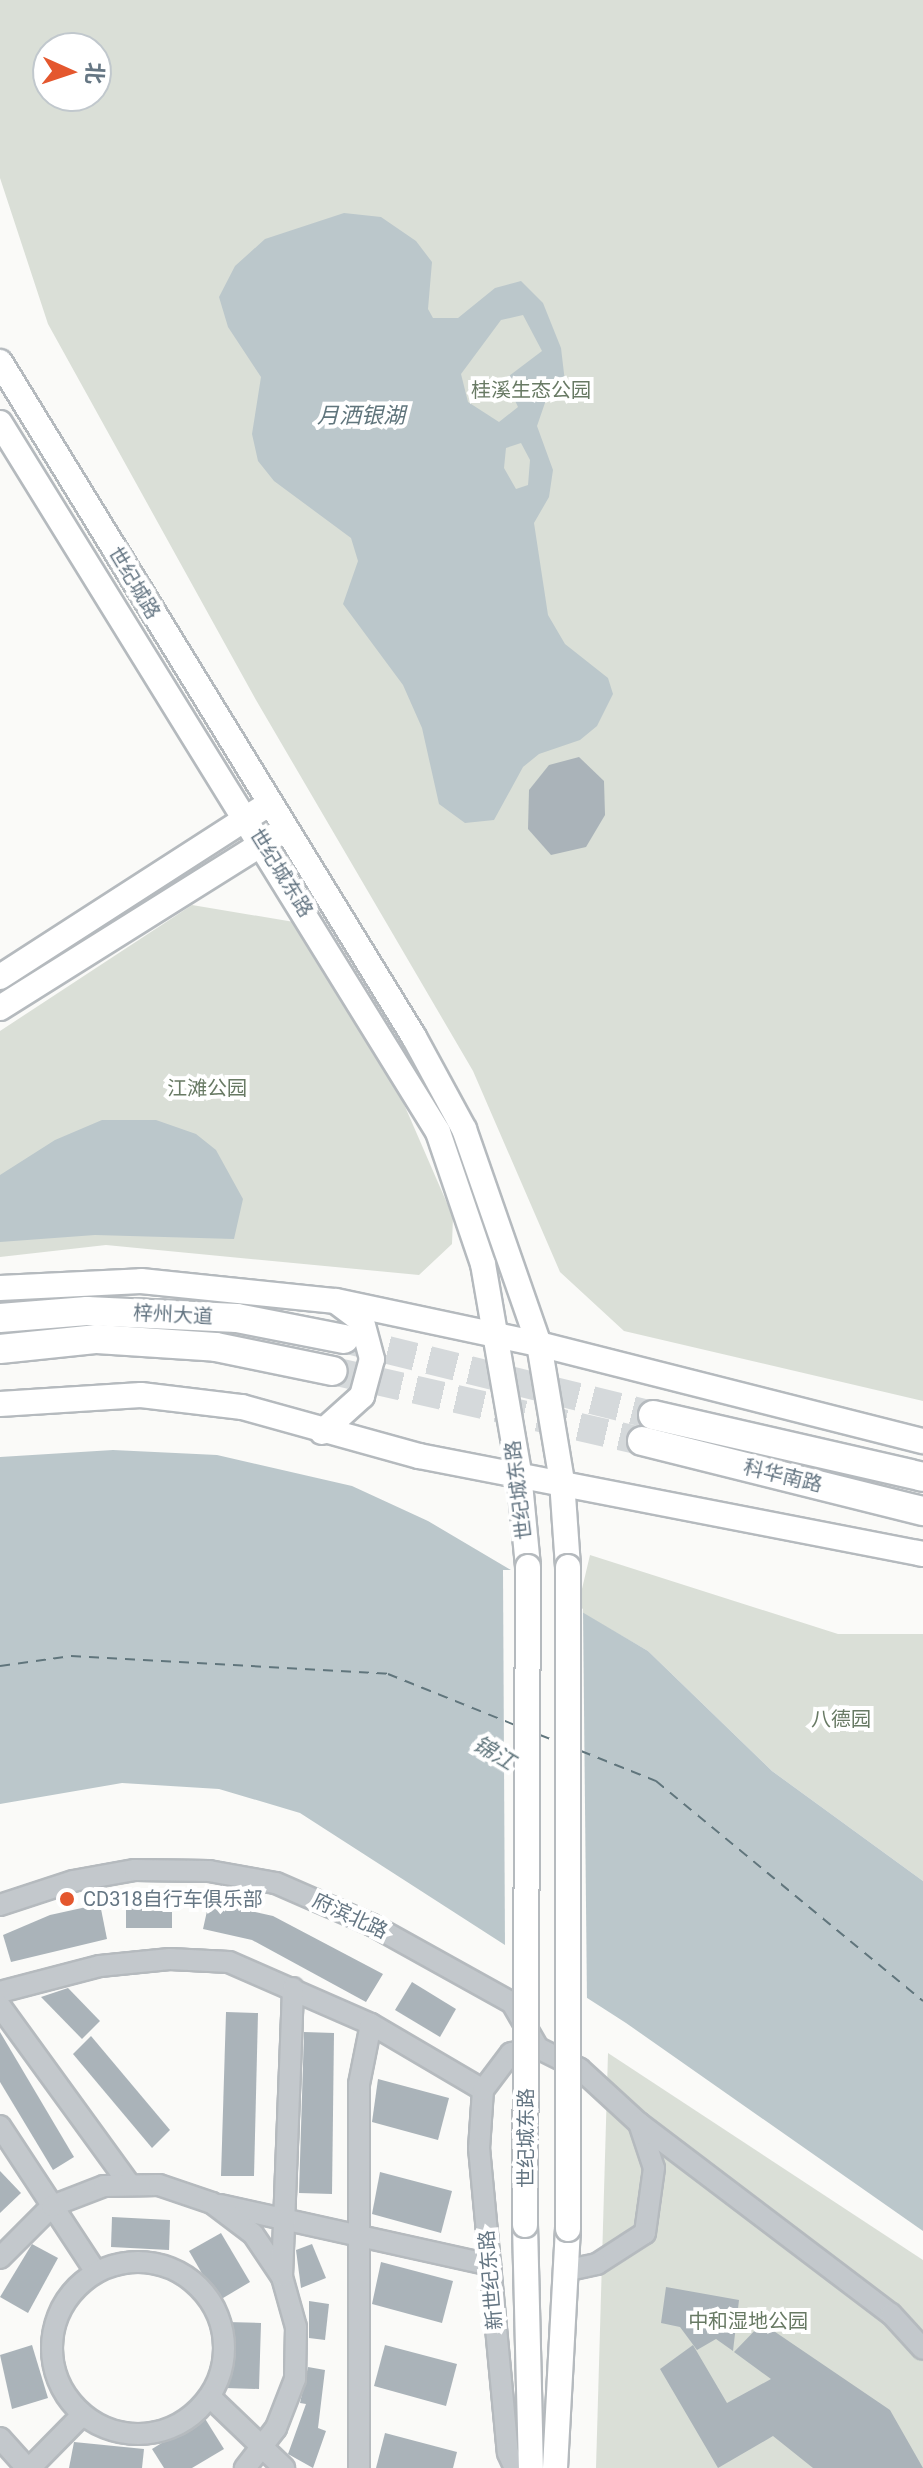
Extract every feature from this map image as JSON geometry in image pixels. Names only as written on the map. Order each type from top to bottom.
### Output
[{"type":"highway","name":"梓州大道","points":[[0,1318],[87,1311],[237,1318],[344,1339]]},
{"type":"highway","name":"梓州大道","points":[[0,1349],[97,1339],[216,1347],[333,1371]]},
{"type":"highway","name":"科华南路","points":[[653,1415],[923,1477]]},
{"type":"highway","name":"科华南路","points":[[642,1441],[923,1511]]},
{"type":"main road","name":"世纪城路","points":[[0,362],[285,829]]},
{"type":"main road","name":"世纪城路","points":[[0,423],[247,818]]},
{"type":"main road","points":[[0,977],[269,803]]},
{"type":"main road","name":"世纪城东路","points":[[247,818],[438,1132],[483,1264],[497,1334],[519,1473],[528,1567],[525,2225]]},
{"type":"main road","points":[[0,1008],[285,829]]},
{"type":"main road","name":"世纪城东路","points":[[285,829],[464,1129],[539,1344],[562,1481],[568,1567],[568,2229],[565,2271]]},
{"type":"main road","points":[[0,1288],[141,1281],[336,1301],[539,1344],[923,1441]]},
{"type":"main road","points":[[322,1432],[362,1396],[372,1359],[362,1321],[336,1301]]},
{"type":"main road","points":[[0,1404],[141,1395],[242,1407],[322,1432],[923,1554]]},
{"type":"main road","name":"新世纪东路","points":[[525,2225],[531,2468]]},
{"type":"main road","points":[[555,2468],[565,2271]]},
{"type":"street","name":"府滨北路","points":[[0,1905],[73,1881],[135,1870],[197,1868],[276,1883],[372,1925],[512,2003],[538,2048]]},
{"type":"street","points":[[0,1992],[100,1966],[170,1959],[229,1962],[371,2024],[483,2090],[511,2053],[538,2048],[580,2069],[639,2123],[891,2314],[923,2349]]},
{"type":"street","points":[[245,2468],[276,2428],[295,2379],[296,2327],[282,2277],[280,2218],[293,1988]]},
{"type":"street","points":[[0,2006],[130,2185]]},
{"type":"street","points":[[359,2468],[359,2084],[371,2024]]},
{"type":"street","name":"新世纪东路","points":[[483,2090],[479,2148],[508,2453],[515,2468]]},
{"type":"street","points":[[565,2271],[597,2264],[645,2233],[654,2168],[639,2123]]},
{"type":"street","points":[[0,2126],[96,2272]]},
{"type":"street","points":[[3,2244],[52,2206],[104,2186],[159,2185],[212,2203],[490,2265]]},
{"type":"street","points":[[212,2203],[253,2234],[282,2277]]},
{"type":"street","points":[[150,2262],[177,2271],[200,2288],[216,2312],[224,2341],[221,2370],[210,2397],[189,2418],[163,2431],[134,2435],[82,2415],[53,2368],[52,2340],[74,2289],[96,2272],[150,2262]]},
{"type":"street","points":[[210,2397],[284,2468]]},
{"type":"street","points":[[0,2438],[29,2468],[82,2415]]},
{"type":"green space","name":"桂溪生态公园","points":[[0,0],[923,0],[923,1401],[624,1331],[560,1272],[473,1071],[256,700],[48,324],[0,178]]},
{"type":"green space","name":"江滩公园","points":[[192,905],[294,922],[390,1072],[453,1217],[452,1244],[419,1275],[106,1245],[0,1257],[0,1031]]},
{"type":"green space","name":"八德园","points":[[590,1555],[838,1634],[923,1634],[923,1881],[772,1771],[648,1651],[577,1610]]},
{"type":"green space","name":"中和湿地公园","points":[[608,2053],[923,2260],[923,2468],[596,2468]]},
{"type":"water","name":"月洒银湖","points":[[344,213],[381,217],[416,241],[432,262],[428,309],[433,318],[458,318],[495,288],[521,281],[543,303],[561,348],[565,382],[547,397],[537,426],[553,470],[549,497],[534,523],[548,615],[565,644],[608,678],[613,694],[597,726],[580,740],[539,754],[523,767],[494,820],[465,823],[439,804],[422,728],[403,685],[343,604],[358,561],[351,538],[274,481],[258,461],[252,434],[261,377],[228,327],[219,297],[235,266],[265,239]],"holes":[[[523,315],[542,351],[505,379],[518,407],[499,422],[468,402],[461,374],[501,320]],[[521,443],[530,460],[528,485],[516,489],[504,468],[506,448]]]},
{"type":"water","points":[[102,1120],[156,1120],[196,1134],[216,1150],[243,1199],[234,1239],[95,1235],[0,1242],[0,1175],[55,1140]]},
{"type":"water","name":"锦江","points":[[113,1450],[217,1455],[352,1486],[428,1521],[648,1651],[772,1771],[923,1881],[923,2231],[626,2023],[300,1813],[219,1789],[122,1783],[0,1804],[0,1457]]},
{"type":"pier","points":[[503,1570],[519,1570],[583,1609],[587,2003],[505,1950]]},
{"type":"building","points":[[579,757],[604,781],[605,815],[586,847],[551,855],[528,829],[529,790],[549,765]]},
{"type":"building","points":[[126,1900],[172,1900],[172,1928],[126,1928]]},
{"type":"building","points":[[209,1902],[273,1916],[383,1974],[366,2002],[252,1940],[203,1929]]},
{"type":"building","points":[[100,1904],[107,1939],[11,1962],[3,1935],[50,1915]]},
{"type":"building","points":[[412,1982],[456,2009],[440,2037],[395,2010]]},
{"type":"building","points":[[68,1988],[100,2021],[82,2039],[41,1997]]},
{"type":"building","points":[[226,2012],[258,2013],[254,2176],[221,2176]]},
{"type":"building","points":[[0,2032],[74,2157],[53,2170],[0,2082]]},
{"type":"building","points":[[304,2032],[334,2033],[332,2194],[299,2193]]},
{"type":"building","points":[[91,2036],[170,2130],[152,2148],[73,2054]]},
{"type":"building","points":[[378,2079],[449,2098],[438,2140],[372,2122]]},
{"type":"building","points":[[0,2171],[21,2193],[0,2213]]},
{"type":"building","points":[[380,2172],[452,2191],[441,2233],[372,2214]]},
{"type":"building","points":[[112,2217],[170,2220],[169,2250],[111,2247]]},
{"type":"building","points":[[221,2233],[250,2282],[218,2301],[189,2251]]},
{"type":"building","points":[[32,2244],[58,2258],[28,2313],[0,2297]]},
{"type":"building","points":[[312,2244],[326,2278],[301,2288],[296,2250]]},
{"type":"building","points":[[381,2262],[453,2281],[442,2323],[372,2304]]},
{"type":"building","points":[[666,2287],[739,2300],[733,2351],[716,2339],[697,2350],[680,2327],[661,2323]]},
{"type":"building","points":[[309,2301],[329,2304],[325,2340],[309,2338]]},
{"type":"building","points":[[227,2322],[261,2323],[259,2389],[225,2388]]},
{"type":"building","points":[[762,2323],[890,2410],[923,2468],[813,2468],[773,2436],[718,2468],[660,2369],[693,2345],[727,2403],[771,2379],[734,2352]]},
{"type":"building","points":[[32,2345],[48,2398],[12,2409],[0,2355]]},
{"type":"building","points":[[385,2345],[457,2364],[446,2406],[374,2386]]},
{"type":"building","points":[[308,2367],[325,2370],[318,2428],[326,2431],[313,2468],[288,2454],[306,2404],[300,2403]]},
{"type":"building","points":[[204,2417],[224,2449],[192,2468],[164,2468],[152,2449]]},
{"type":"building","points":[[385,2433],[457,2452],[453,2468],[376,2468]]},
{"type":"building","points":[[74,2442],[144,2449],[142,2468],[69,2468]]},
{"type":"ferry route","points":[[0,1666],[71,1656],[388,1674],[515,1725]]},
{"type":"ferry route","points":[[540,1735],[556,1741]]},
{"type":"ferry route","points":[[581,1751],[656,1781],[923,2001]]},
{"type":"tunnel","points":[[347,1340],[653,1415]]},
{"type":"tunnel","points":[[333,1371],[642,1441]]},
{"type":"place","name":"CD318自行车俱乐部","points":[[67,1899]]}]
